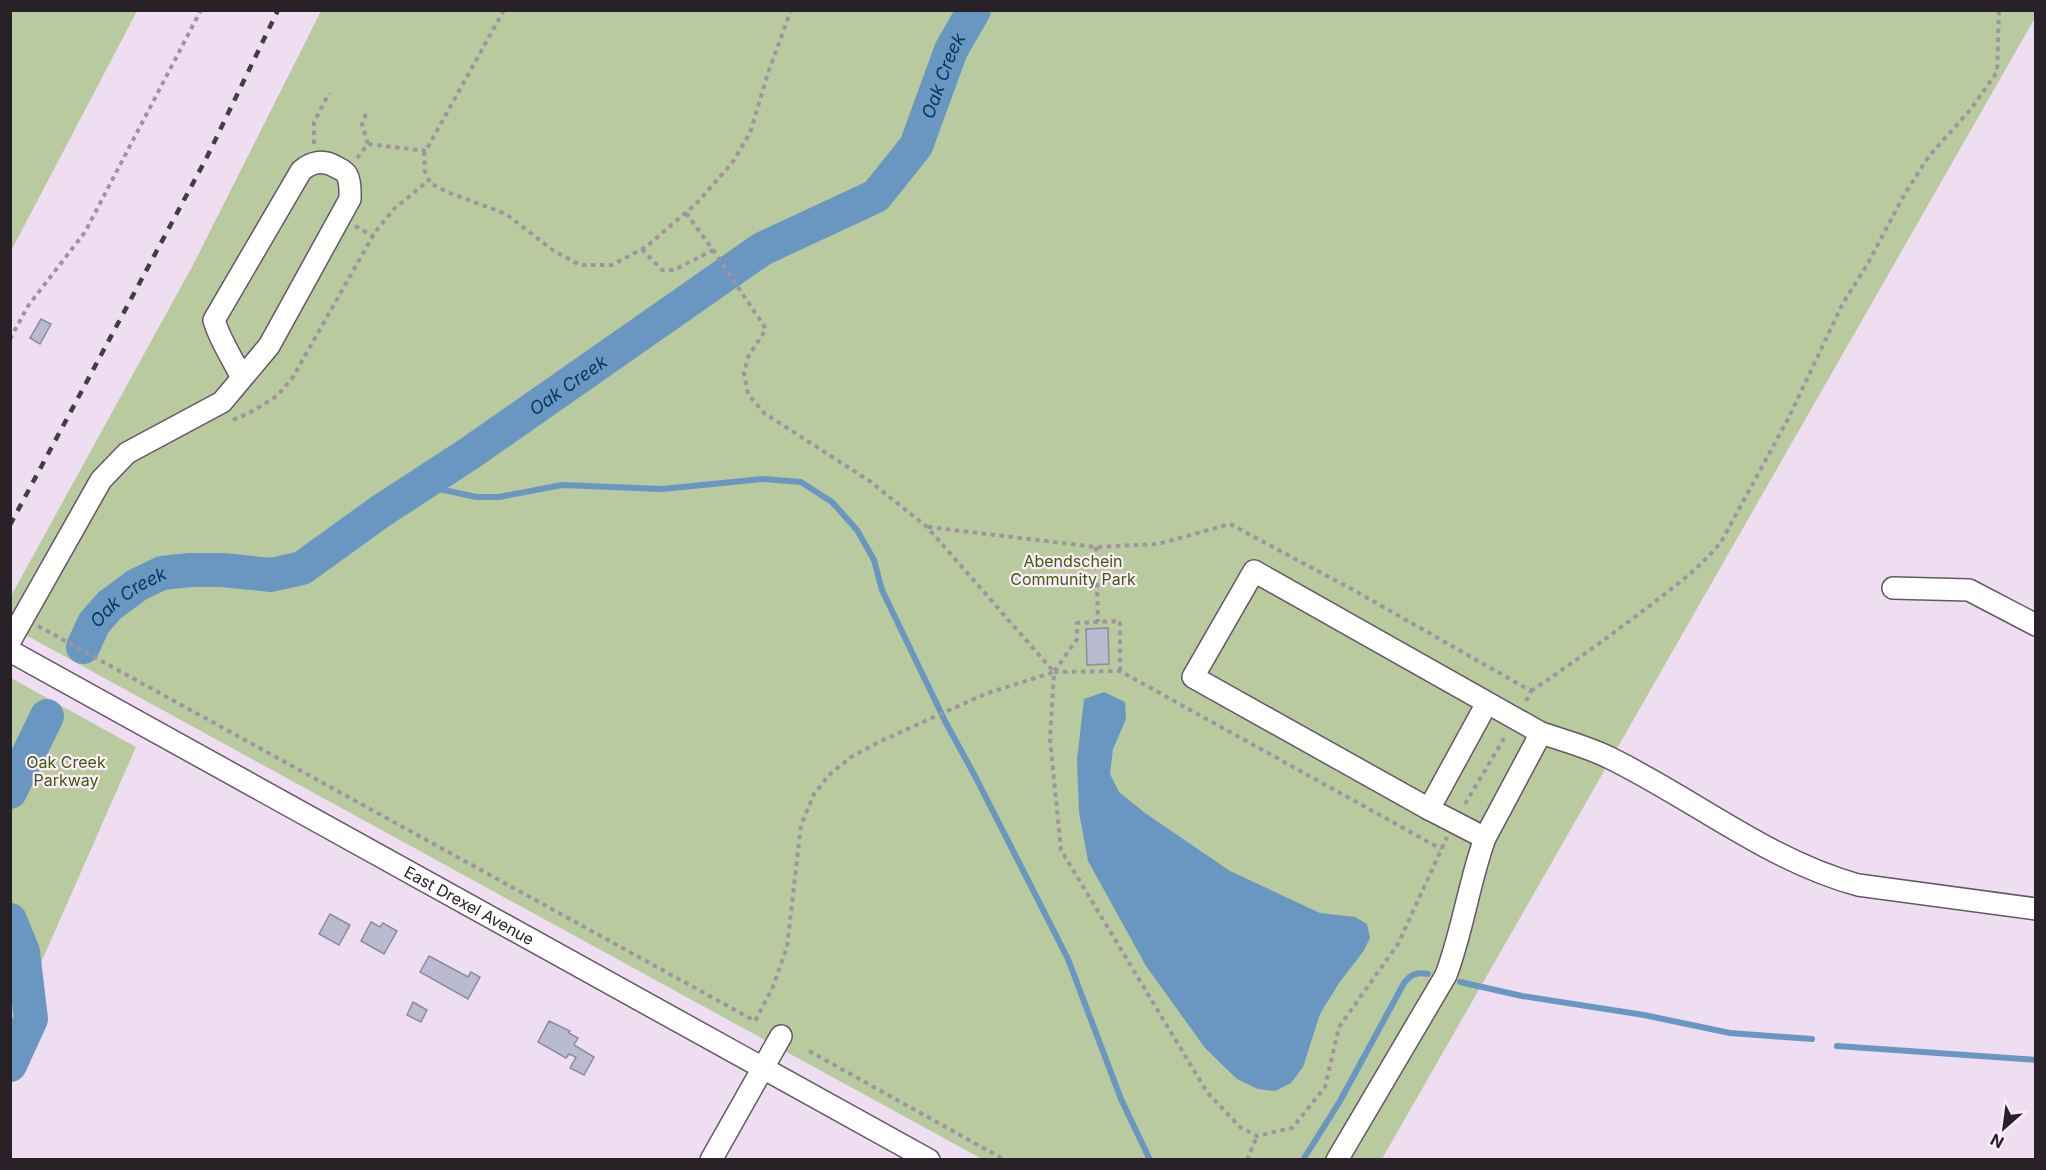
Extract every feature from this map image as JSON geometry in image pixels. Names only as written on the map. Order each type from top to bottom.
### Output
[{"type":"street","points":[[10,641],[101,480],[127,453],[222,402],[242,378],[268,346],[350,199],[351,185],[346,173],[329,163],[318,162],[308,165],[301,171],[214,320],[218,336],[233,358],[242,378]]},
{"type":"street","points":[[1485,838],[1194,677],[1254,571],[1541,734],[1610,758],[1802,866],[1858,885],[2036,909]]},
{"type":"street","points":[[1893,588],[1969,590],[2036,625]]},
{"type":"street","name":"East Drexel Avenue","points":[[10,651],[929,1160]]},
{"type":"street","points":[[1429,809],[1487,703]]},
{"type":"street","points":[[1337,1160],[1446,975],[1453,957],[1476,864],[1485,838],[1541,734]]},
{"type":"street","points":[[711,1160],[781,1036]]},
{"type":"path","points":[[10,339],[28,306],[85,232],[201,10]]},
{"type":"path","points":[[502,12],[424,154],[425,171],[430,183],[447,192],[506,214],[554,251],[580,265],[612,265],[642,249],[698,203],[732,163],[750,133],[768,73],[791,10]]},
{"type":"path","points":[[1532,691],[1584,656],[1691,573],[1721,543],[1788,419],[1843,303],[1867,265],[1904,195],[1929,156],[1971,109],[1996,72],[1999,10]]},
{"type":"path","points":[[318,162],[314,152],[314,122],[329,93]]},
{"type":"path","points":[[366,114],[362,124],[368,144]]},
{"type":"path","points":[[368,144],[427,151]]},
{"type":"path","points":[[346,173],[368,144]]},
{"type":"path","points":[[686,213],[766,330],[748,357],[744,373],[748,394],[764,413],[871,482],[927,527],[1054,672]]},
{"type":"path","points":[[642,249],[662,270],[674,270],[713,250]]},
{"type":"path","points":[[1096,547],[1098,622]]},
{"type":"path","points":[[24,618],[755,1022],[772,989],[788,947],[801,825],[814,794],[829,775],[851,756],[985,694],[1054,672],[1120,670],[1441,849]]},
{"type":"path","points":[[1120,670],[1120,621],[1077,623],[1077,639],[1054,672],[1050,739],[1061,850],[1207,1092],[1240,1127],[1257,1136],[1292,1128],[1325,1088],[1339,1027],[1398,944],[1450,831]]},
{"type":"path","points":[[809,1051],[1005,1160]]},
{"type":"path","points":[[1247,1160],[1257,1136]]},
{"type":"green space","points":[[10,11],[137,11],[11,251]]},
{"type":"green space","name":"Abendschein Community Park","points":[[321,11],[2035,11],[2035,18],[1382,1159],[982,1159],[11,627],[11,596],[193,265]]},
{"type":"green space","name":"Oak Creek Parkway","points":[[11,678],[136,747],[11,1031]]},
{"type":"water","points":[[1104,692],[1125,702],[1126,719],[1113,749],[1110,774],[1119,792],[1145,813],[1230,871],[1320,913],[1355,917],[1367,924],[1370,938],[1363,952],[1339,983],[1320,1014],[1303,1067],[1291,1083],[1275,1091],[1258,1089],[1237,1079],[1205,1048],[1146,966],[1088,861],[1079,812],[1077,760],[1084,699]]},
{"type":"building","points":[[41,319],[51,324],[40,344],[30,338]]},
{"type":"building","points":[[1108,628],[1109,664],[1087,665],[1086,629]]},
{"type":"building","points":[[330,914],[350,925],[339,945],[319,934]]},
{"type":"building","points":[[371,922],[380,927],[383,923],[397,931],[384,954],[361,941]]},
{"type":"building","points":[[429,956],[468,977],[471,972],[480,977],[468,999],[420,972]]},
{"type":"building","points":[[413,1002],[427,1010],[421,1022],[407,1015]]},
{"type":"building","points":[[549,1021],[570,1031],[569,1033],[578,1038],[574,1045],[594,1057],[584,1075],[570,1068],[576,1057],[569,1054],[566,1058],[538,1042]]},
{"type":"waterway","name":"Oak Creek","points":[[83,647],[94,623],[110,605],[137,585],[162,573],[223,570],[271,575],[302,568],[381,511],[470,453],[762,249],[876,196],[916,146],[951,50],[974,10]]},
{"type":"waterway","points":[[421,485],[476,497],[499,497],[562,485],[662,489],[763,479],[801,482],[832,502],[857,530],[874,560],[882,590],[945,721],[1068,959],[1121,1099],[1150,1160]]},
{"type":"waterway","name":"Oak Creek","points":[[10,792],[47,716]]},
{"type":"waterway","name":"Oak Creek","points":[[10,920],[23,952],[31,1019],[10,1065]]},
{"type":"waterway","points":[[1303,1160],[1340,1101],[1404,983],[1414,974],[1428,974]]},
{"type":"waterway","points":[[1460,982],[1522,996],[1644,1015],[1730,1033],[1812,1039]]},
{"type":"waterway","points":[[1837,1046],[2036,1060]]},
{"type":"railway","points":[[10,525],[207,157],[278,10]]}]
